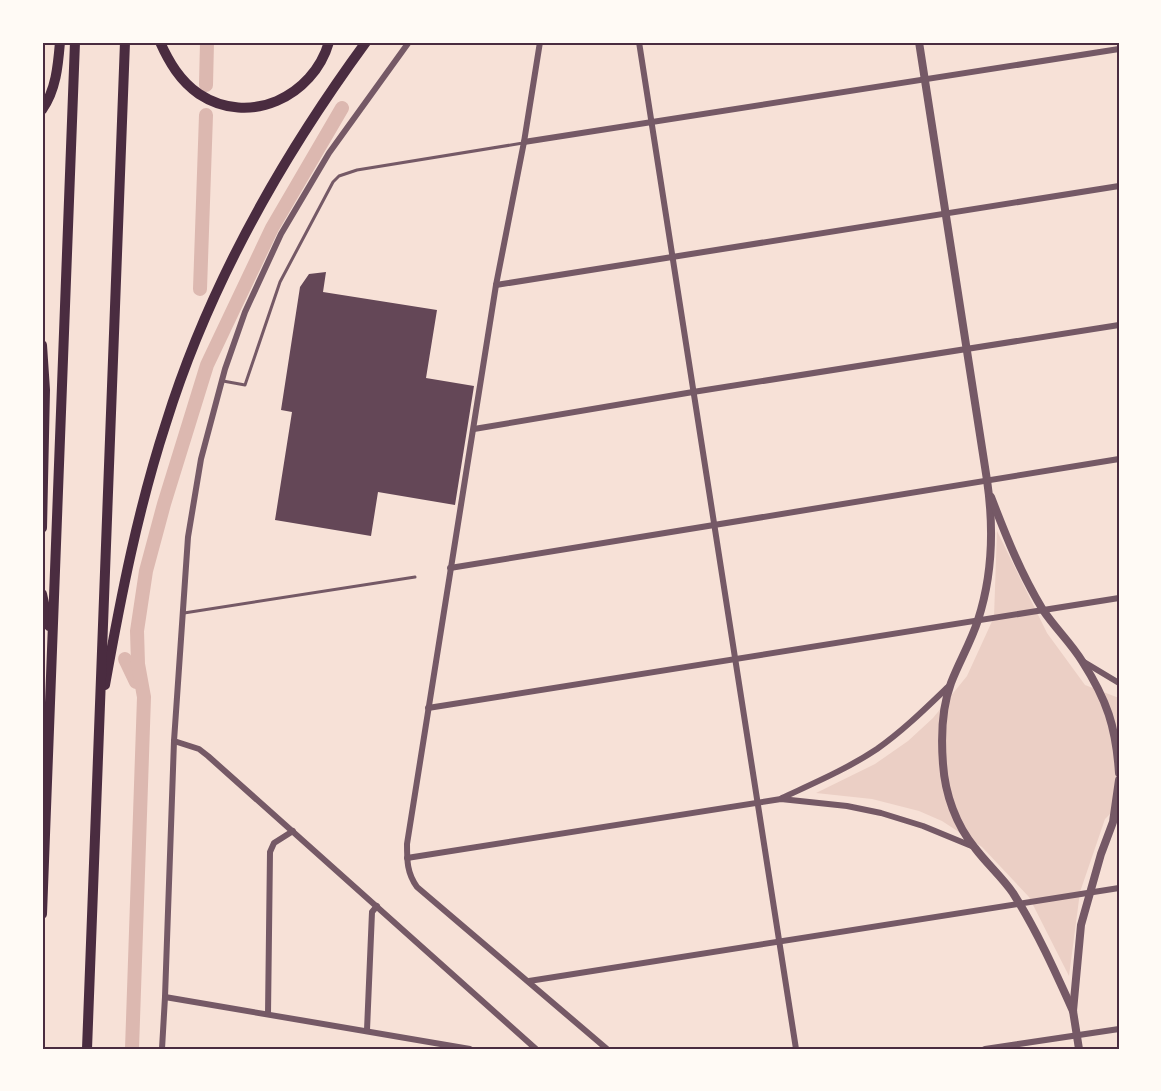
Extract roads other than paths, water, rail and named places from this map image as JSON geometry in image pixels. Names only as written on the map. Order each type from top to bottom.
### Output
[{"type":"highway","points":[[42,110],[52,92],[57,76],[60,42]]},
{"type":"highway","points":[[42,914],[75,42]]},
{"type":"highway","points":[[87,1049],[125,42]]},
{"type":"highway","points":[[160,42],[178,74],[199,94],[226,106],[242,108],[256,107],[280,100],[301,86],[318,69],[329,42]]},
{"type":"highway","points":[[98,723],[134,538],[154,461],[184,371],[230,264],[260,205],[310,123],[366,42]]},
{"type":"highway","points":[[42,345],[45,390],[42,528]]},
{"type":"highway","points":[[42,594],[52,643]]},
{"type":"street","points":[[162,1049],[174,741],[182,613],[188,537],[201,459],[221,381],[245,312],[281,234],[329,153],[409,42]]},
{"type":"street","points":[[540,42],[524,142],[496,285],[428,708],[407,858],[409,876],[417,887],[607,1049]]},
{"type":"street","points":[[639,42],[796,1049]]},
{"type":"street","points":[[919,42],[989,490],[992,547],[987,589],[978,621],[950,685],[942,734],[943,765],[952,807],[960,825],[974,848],[1011,890],[1051,962],[1073,1011],[1079,1049]]},
{"type":"street","points":[[524,142],[1119,49]]},
{"type":"street","points":[[496,285],[1119,186]]},
{"type":"street","points":[[474,429],[1119,325]]},
{"type":"street","points":[[450,568],[1119,459]]},
{"type":"street","points":[[989,490],[1013,552],[1044,610],[1082,661],[1109,709],[1117,744],[1119,773]]},
{"type":"street","points":[[428,708],[1119,598]]},
{"type":"street","points":[[1082,661],[1119,683]]},
{"type":"street","points":[[781,799],[841,770],[877,749],[912,722],[950,685]]},
{"type":"street","points":[[174,741],[199,749],[208,756],[533,1048]]},
{"type":"street","points":[[1073,1011],[1081,925],[1089,893],[1116,820],[1119,780]]},
{"type":"street","points":[[407,858],[781,799],[847,806],[881,813],[923,826],[974,848]]},
{"type":"street","points":[[268,1014],[270,852],[274,843],[293,831]]},
{"type":"street","points":[[529,981],[1119,888]]},
{"type":"street","points":[[367,1030],[372,912],[377,906]]},
{"type":"street","points":[[165,997],[470,1049]]},
{"type":"street","points":[[985,1049],[1119,1029]]},
{"type":"lane","points":[[221,381],[245,386],[280,282],[333,182],[339,176],[357,170],[524,142]]},
{"type":"lane","points":[[182,613],[415,577]]},
{"type":"waterway","points":[[206,85],[207,42]]},
{"type":"waterway","points":[[132,1049],[144,697],[138,664],[137,631],[146,571],[207,365],[272,228],[342,108]]},
{"type":"waterway","points":[[200,289],[206,115]]},
{"type":"waterway","points":[[125,659],[136,682]]}]
